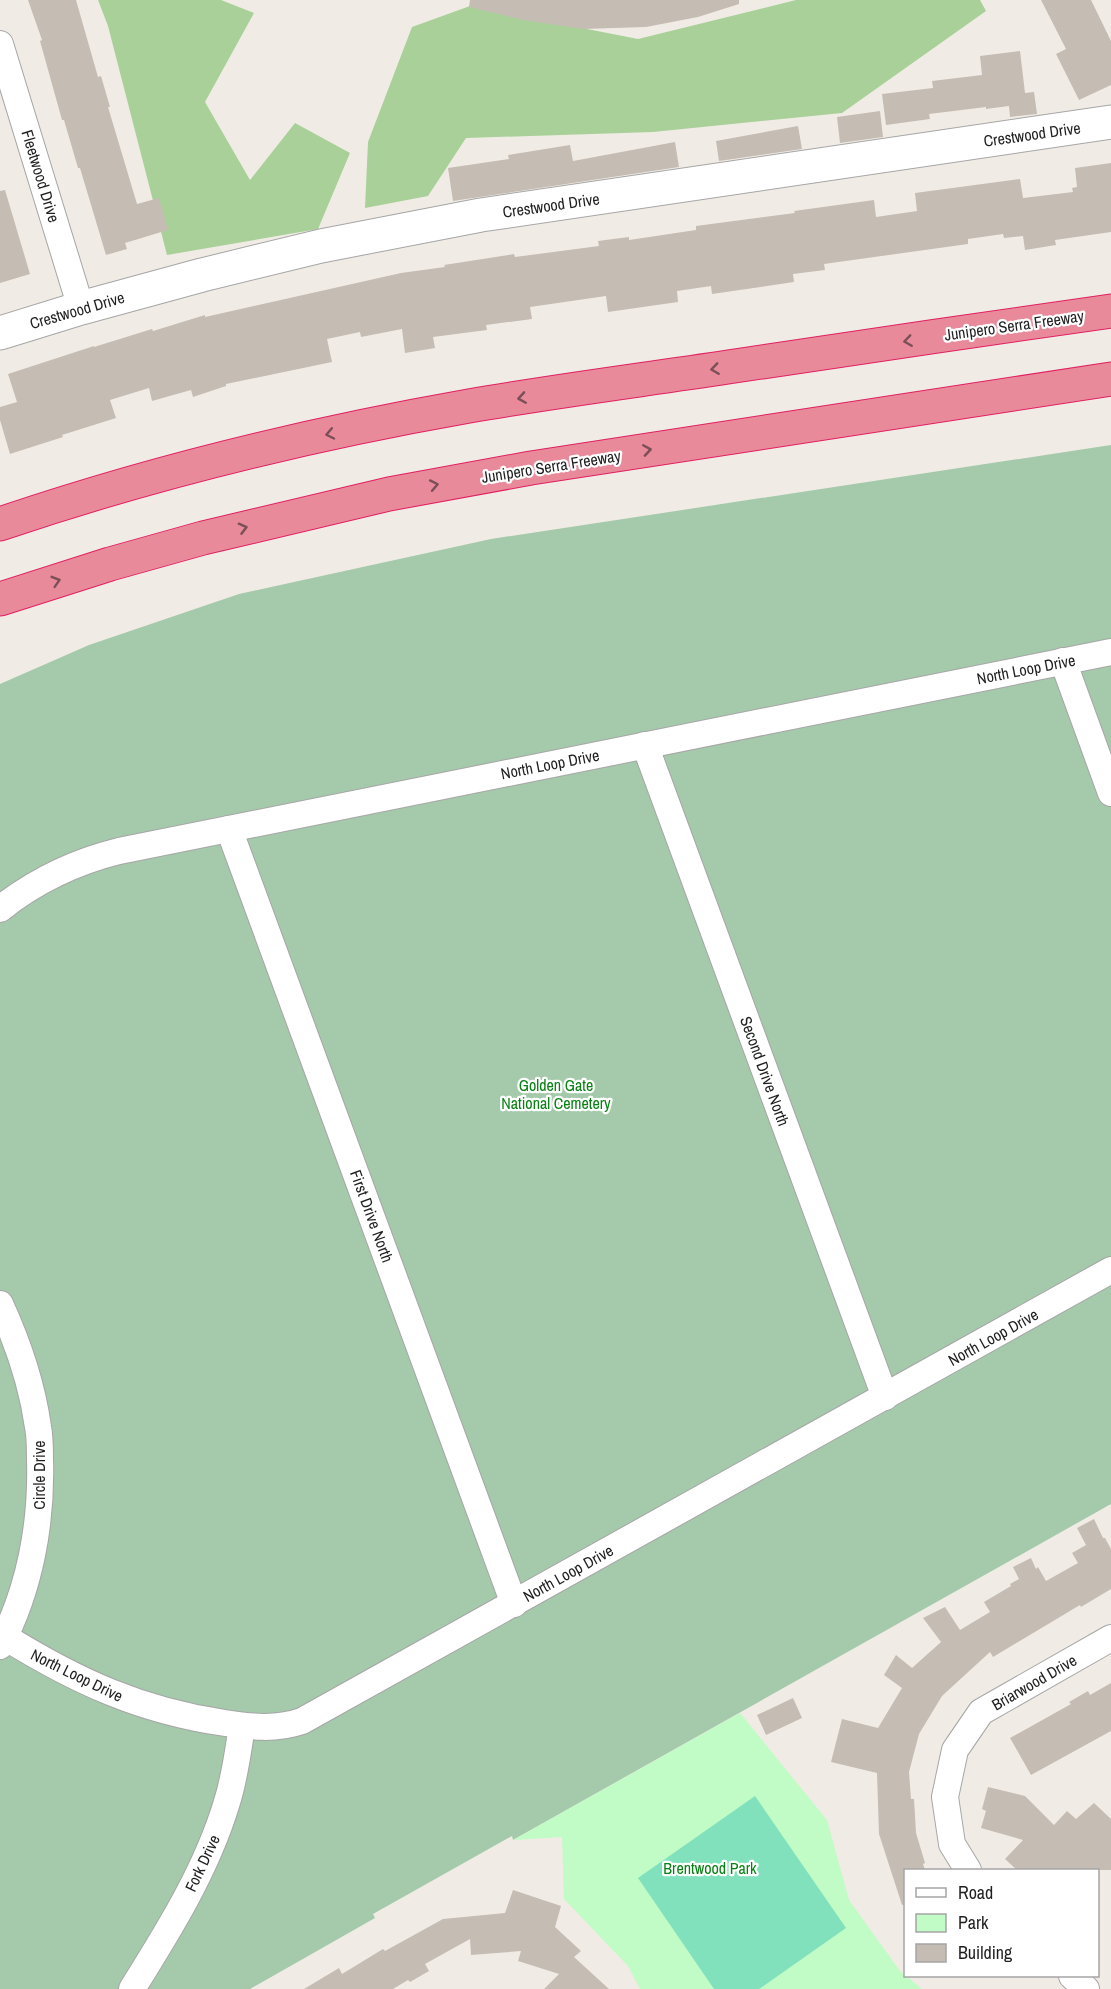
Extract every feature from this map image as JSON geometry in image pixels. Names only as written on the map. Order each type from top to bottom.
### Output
[{"type":"highway","name":"Junipero Serra Freeway","points":[[0,524],[103,491],[194,466],[410,417],[571,390],[1111,311]]},
{"type":"highway","name":"Junipero Serra Freeway","points":[[0,599],[110,564],[203,538],[389,494],[531,468],[1111,379]]},
{"type":"street","name":"Fleetwood Drive","points":[[0,44],[81,308]]},
{"type":"street","name":"Crestwood Drive","points":[[0,333],[202,275],[321,246],[481,215],[1111,122]]},
{"type":"street","name":"North Loop Drive","points":[[0,909],[44,879],[99,856],[1111,652]]},
{"type":"street","points":[[1063,661],[1111,793]]},
{"type":"street","name":"Second Drive North","points":[[645,745],[885,1397]]},
{"type":"street","name":"First Drive North","points":[[229,829],[514,1604]]},
{"type":"street","name":"North Loop Drive","points":[[2,1642],[114,1695],[182,1716],[242,1726],[281,1727],[302,1721],[1111,1270]]},
{"type":"street","name":"Circle Drive","points":[[0,1304],[22,1358],[30,1385],[39,1428],[41,1481],[39,1515],[31,1559],[17,1608],[2,1642]]},
{"type":"street","name":"Briarwood Drive","points":[[967,1869],[952,1844],[945,1797],[955,1750],[981,1712],[1111,1638]]},
{"type":"street","name":"Fork Drive","points":[[132,1989],[180,1909],[212,1843],[232,1784],[242,1726]]},
{"type":"street","points":[[1073,1977],[1086,1989]]},
{"type":"green space","points":[[98,0],[221,0],[254,13],[205,102],[250,180],[295,123],[350,153],[318,229],[167,255],[108,26]]},
{"type":"green space","points":[[796,0],[980,0],[986,11],[842,113],[653,132],[466,138],[428,196],[365,208],[368,142],[412,27],[470,6],[638,39]]},
{"type":"green space","name":"Golden Gate National Cemetery","points":[[1111,445],[1111,1504],[513,1840],[512,1836],[373,1914],[375,1918],[250,1989],[0,1989],[0,684],[89,645],[239,594],[491,539]]},
{"type":"green space","name":"Brentwood Park","points":[[740,1713],[827,1820],[849,1900],[904,1977],[907,1977],[922,1989],[640,1989],[628,1966],[564,1899],[562,1837],[513,1840]]},
{"type":"green space","points":[[755,1796],[846,1928],[759,1989],[714,1989],[638,1878]]},
{"type":"building","points":[[28,0],[76,0],[98,77],[101,76],[137,204],[159,198],[168,230],[125,243],[127,249],[106,255],[80,168],[78,168],[64,120],[62,120],[40,41],[42,40]]},
{"type":"building","points":[[470,0],[739,0],[739,4],[698,17],[646,27],[583,29],[523,20],[469,7]]},
{"type":"building","points":[[1041,0],[1091,0],[1111,41],[1111,85],[1079,100],[1056,54],[1066,49]]},
{"type":"building","points":[[1020,51],[1025,93],[1034,92],[1037,114],[1010,117],[1009,106],[986,109],[986,107],[929,114],[930,119],[886,125],[882,94],[933,88],[932,81],[982,75],[980,56]]},
{"type":"building","points":[[880,111],[883,137],[840,143],[837,117]]},
{"type":"building","points":[[798,126],[802,149],[719,161],[716,141]]},
{"type":"building","points":[[675,142],[679,167],[453,201],[448,168],[509,159],[508,155],[570,145],[573,161]]},
{"type":"building","points":[[1111,163],[1111,232],[1055,240],[1056,245],[1025,250],[1023,236],[1004,238],[1003,234],[968,239],[968,244],[824,264],[825,270],[793,274],[794,282],[712,294],[711,286],[677,291],[678,302],[608,312],[606,296],[530,307],[532,319],[486,325],[487,330],[433,337],[435,348],[405,353],[402,329],[361,337],[360,332],[327,339],[332,362],[226,384],[226,386],[193,397],[191,390],[152,401],[149,388],[110,400],[116,418],[10,454],[0,420],[0,407],[17,402],[8,374],[94,346],[205,315],[205,317],[401,273],[445,267],[444,265],[514,254],[515,257],[599,246],[598,241],[629,237],[629,240],[696,230],[696,226],[795,213],[794,211],[874,200],[876,217],[917,211],[915,193],[1020,179],[1023,198],[1073,192],[1072,188],[1077,187],[1075,168]]},
{"type":"building","points":[[5,190],[30,274],[0,283],[0,191]]},
{"type":"building","points":[[1094,1519],[1105,1538],[1111,1549],[1111,1589],[993,1657],[990,1652],[942,1696],[919,1734],[909,1772],[911,1799],[914,1799],[916,1833],[925,1869],[904,1869],[904,1904],[902,1905],[879,1834],[877,1773],[831,1762],[842,1719],[878,1728],[902,1688],[884,1675],[896,1655],[912,1668],[941,1642],[923,1618],[945,1607],[960,1630],[990,1612],[984,1602],[1019,1579],[1013,1567],[1031,1558],[1036,1569],[1038,1567],[1046,1581],[1078,1563],[1072,1553],[1086,1545],[1077,1528]]},
{"type":"building","points":[[1111,1683],[1111,1731],[1031,1775],[1010,1738],[1071,1704],[1069,1702],[1088,1691],[1090,1695]]},
{"type":"building","points":[[793,1698],[802,1718],[766,1735],[757,1715]]},
{"type":"building","points":[[988,1787],[1025,1796],[1054,1825],[1067,1811],[1076,1819],[1094,1803],[1111,1819],[1111,1870],[1016,1869],[1005,1859],[1023,1840],[981,1828],[986,1811],[982,1809]]},
{"type":"building","points":[[513,1890],[561,1906],[555,1927],[581,1951],[574,1957],[609,1989],[544,1989],[559,1974],[518,1961],[521,1951],[471,1955],[470,1939],[425,1964],[429,1971],[393,1989],[304,1989],[339,1968],[342,1974],[383,1949],[385,1951],[443,1919],[505,1913]]}]
